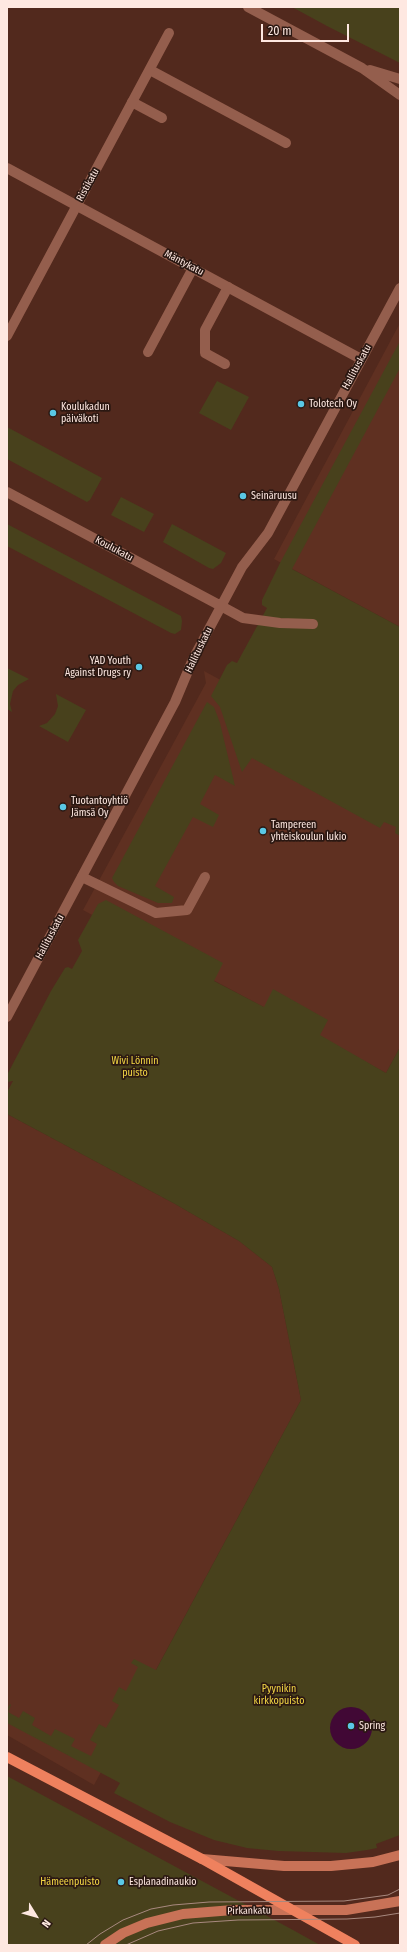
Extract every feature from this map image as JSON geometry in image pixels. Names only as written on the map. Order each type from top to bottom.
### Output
[{"type":"main road","points":[[7,1757],[202,1859],[356,1945]]},
{"type":"main road","points":[[202,1859],[284,1866],[331,1866],[373,1862],[400,1855]]},
{"type":"main road","name":"Pirkankatu","points":[[105,1945],[131,1929],[147,1922],[175,1916],[209,1911],[346,1910],[400,1901]]},
{"type":"street","points":[[248,7],[362,68],[400,94]]},
{"type":"street","name":"Ristikatu","points":[[7,336],[169,33]]},
{"type":"street","points":[[362,68],[400,79]]},
{"type":"street","points":[[150,70],[286,143]]},
{"type":"street","points":[[132,102],[162,118]]},
{"type":"street","name":"Mäntykatu","points":[[7,168],[361,359]]},
{"type":"street","points":[[148,352],[193,268]]},
{"type":"street","points":[[225,364],[205,353],[205,330],[228,287]]},
{"type":"street","name":"Hallituskatu","points":[[7,1017],[176,702],[193,659],[242,567],[268,533],[400,288]]},
{"type":"street","name":"Koulukatu","points":[[7,492],[243,618],[280,623],[313,624]]},
{"type":"street","points":[[82,877],[114,894],[156,913],[187,910],[205,876]]},
{"type":"shaded area","points":[[400,323],[400,627],[274,559]]},
{"type":"shaded area","name":"Tampereen yhteiskoulun lukio","points":[[204,671],[400,777],[400,1047],[386,1073],[83,910],[206,683]]},
{"type":"shaded area","points":[[7,1114],[175,1204],[239,1241],[272,1267],[279,1289],[301,1400],[94,1785],[7,1735]]},
{"type":"shaded area","name":"Spring","points":[[351,1707],[366,1713],[372,1728],[366,1743],[351,1749],[336,1743],[330,1728],[336,1713]]},
{"type":"green space","points":[[292,7],[400,7],[400,63],[327,26]]},
{"type":"green space","points":[[400,341],[400,368],[292,569],[400,627],[400,836],[395,833],[396,827],[384,822],[380,828],[252,758],[242,772],[220,707],[211,696],[227,665],[232,661],[237,663],[267,608],[262,605],[262,600],[280,563]]},
{"type":"green space","points":[[217,381],[249,397],[231,430],[199,413]]},
{"type":"green space","points":[[7,427],[102,478],[90,500],[87,502],[7,459]]},
{"type":"green space","points":[[121,497],[154,514],[144,532],[111,515]]},
{"type":"green space","points":[[7,524],[181,616],[181,630],[175,634],[171,633],[7,546]]},
{"type":"green space","points":[[172,524],[226,553],[221,563],[213,569],[209,568],[163,542]]},
{"type":"green space","points":[[7,668],[29,679],[18,685],[13,691],[10,704],[12,712],[7,709]]},
{"type":"green space","points":[[56,694],[86,710],[68,742],[39,726],[47,723],[55,714],[58,706]]},
{"type":"green space","points":[[207,702],[214,707],[220,723],[235,786],[215,775],[200,804],[219,815],[213,827],[193,817],[155,886],[174,897],[172,903],[158,903],[118,886],[112,878]]},
{"type":"green space","name":"Pyynikin kirkkopuisto","points":[[106,900],[223,963],[214,981],[264,1007],[273,989],[328,1020],[320,1035],[386,1073],[400,1047],[400,1835],[376,1844],[377,1848],[346,1853],[278,1851],[247,1848],[214,1840],[170,1822],[114,1793],[120,1783],[7,1723],[7,1709],[10,1704],[11,1705],[8,1712],[19,1718],[23,1711],[35,1718],[32,1725],[51,1736],[55,1729],[75,1739],[71,1746],[91,1756],[97,1744],[90,1740],[99,1724],[106,1728],[119,1705],[112,1701],[119,1687],[126,1691],[138,1667],[131,1663],[134,1659],[156,1670],[301,1400],[279,1289],[272,1267],[239,1241],[175,1204],[7,1114],[7,1092],[13,1081],[7,1082],[7,1075],[51,991],[65,968],[68,967],[72,969],[82,951],[78,940],[98,904]]},
{"type":"green space","name":"Hämeenpuisto","points":[[7,1776],[293,1930],[320,1945],[7,1945]]},
{"type":"tram line","points":[[86,1945],[100,1934],[123,1920],[151,1909],[173,1905],[209,1902],[344,1901],[388,1895],[400,1889]]},
{"type":"tram line","points":[[126,1945],[158,1931],[193,1923],[238,1920],[347,1919],[400,1913]]},
{"type":"place","name":"Tolotech Oy","points":[[301,404]]},
{"type":"place","name":"Koulukadun päiväkoti","points":[[53,413]]},
{"type":"place","name":"Seinäruusu","points":[[243,496]]},
{"type":"place","name":"YAD Youth Against Drugs ry","points":[[139,667]]},
{"type":"place","name":"Tuotantoyhtiö Jämsä Oy","points":[[63,807]]},
{"type":"place","name":"Tampereen yhteiskoulun lukio","points":[[263,831]]},
{"type":"place","name":"Spring","points":[[351,1726]]},
{"type":"place","name":"Esplanadinaukio","points":[[121,1882]]},
{"type":"park label","name":"Wivi Lönnin puisto","points":[[135,1066]]}]
